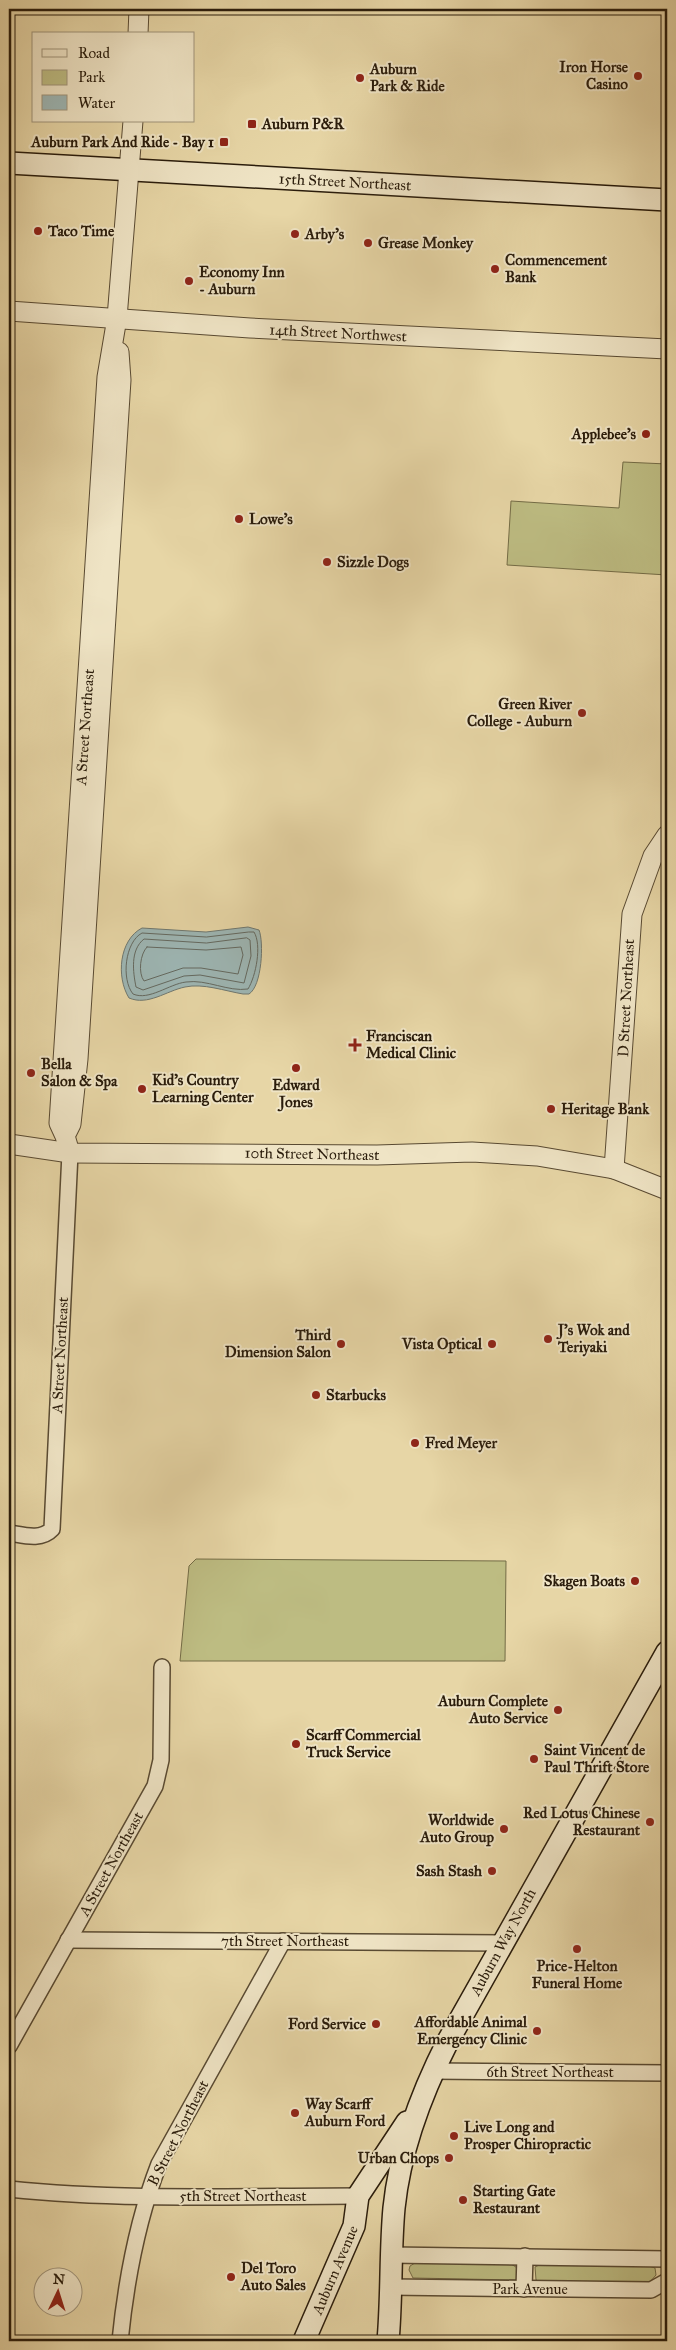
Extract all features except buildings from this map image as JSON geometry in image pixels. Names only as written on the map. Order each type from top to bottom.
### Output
[{"type":"main road","name":"15th Street Northeast","points":[[16,164],[667,200]]},
{"type":"main road","name":"Auburn Way North","points":[[388,2341],[394,2206],[399,2173],[418,2105],[432,2071],[667,1652]]},
{"type":"main road","points":[[358,2196],[418,2105]]},
{"type":"main road","name":"Auburn Avenue","points":[[304,2341],[354,2226],[358,2196]]},
{"type":"street","points":[[138,32],[139,9]]},
{"type":"street","name":"A Street Northeast","points":[[9,1533],[37,1537],[44,1535],[52,1529],[68,1144],[58,1123],[107,377],[117,318],[131,170],[133,122]]},
{"type":"street","name":"14th Street Northwest","points":[[9,311],[250,328],[667,350]]},
{"type":"street","name":"D Street Northeast","points":[[614,1169],[622,1080],[629,936],[632,914],[653,856],[667,835]]},
{"type":"street","name":"10th Street Northeast","points":[[9,1144],[68,1144],[378,1155],[472,1152],[537,1156],[614,1169],[667,1190]]},
{"type":"street","name":"A Street Northeast","points":[[9,2046],[155,1786],[161,1760],[162,1667]]},
{"type":"street","name":"7th Street Northeast","points":[[68,1940],[503,1943]]},
{"type":"street","name":"B Street Northeast","points":[[120,2341],[126,2288],[147,2196],[174,2134],[283,1941]]},
{"type":"street","name":"6th Street Northeast","points":[[432,2071],[667,2073]]},
{"type":"street","name":"5th Street Northeast","points":[[9,2189],[52,2194],[147,2196],[358,2196]]},
{"type":"street","points":[[391,2255],[667,2259]]},
{"type":"street","points":[[524,2290],[525,2256]]},
{"type":"street","name":"Park Avenue","points":[[390,2287],[651,2290],[667,2281]]},
{"type":"green space","points":[[623,462],[667,464],[667,575],[507,565],[511,501],[619,508]]},
{"type":"green space","points":[[196,1559],[506,1561],[505,1661],[180,1661],[189,1566]]},
{"type":"green space","points":[[415,2263],[511,2264],[519,2269],[515,2280],[413,2278],[409,2270],[410,2266]]},
{"type":"green space","points":[[539,2265],[649,2266],[655,2268],[656,2275],[649,2283],[539,2281],[536,2280],[535,2267]]},
{"type":"water","points":[[248,927],[259,930],[261,936],[261,964],[257,982],[249,994],[192,986],[150,999],[136,1000],[129,998],[122,980],[122,960],[128,941],[142,928],[206,932]]},
{"type":"place","name":"Iron Horse Casino","points":[[638,76]]},
{"type":"place","name":"Auburn Park & Ride","points":[[360,78]]},
{"type":"place","name":"Auburn P&R","points":[[252,124]]},
{"type":"place","name":"Auburn Park And Ride - Bay 1","points":[[224,142]]},
{"type":"place","name":"Taco Time","points":[[38,231]]},
{"type":"place","name":"Arby's","points":[[295,234]]},
{"type":"place","name":"Grease Monkey","points":[[368,243]]},
{"type":"place","name":"Commencement Bank","points":[[495,269]]},
{"type":"place","name":"Economy Inn - Auburn","points":[[189,281]]},
{"type":"place","name":"Applebee's","points":[[646,434]]},
{"type":"place","name":"Lowe's","points":[[239,519]]},
{"type":"place","name":"Sizzle Dogs","points":[[327,562]]},
{"type":"place","name":"Green River College - Auburn","points":[[582,713]]},
{"type":"place","name":"Franciscan Medical Clinic","points":[[355,1045]]},
{"type":"place","name":"Edward Jones","points":[[296,1068]]},
{"type":"place","name":"Bella Salon & Spa","points":[[31,1073]]},
{"type":"place","name":"Kid's Country Learning Center","points":[[142,1089]]},
{"type":"place","name":"Heritage Bank","points":[[551,1109]]},
{"type":"place","name":"J's Wok and Teriyaki","points":[[548,1339]]},
{"type":"place","name":"Third Dimension Salon","points":[[341,1344]]},
{"type":"place","name":"Vista Optical","points":[[492,1344]]},
{"type":"place","name":"Starbucks","points":[[316,1395]]},
{"type":"place","name":"Fred Meyer","points":[[415,1443]]},
{"type":"place","name":"Skagen Boats","points":[[635,1581]]},
{"type":"place","name":"Auburn Complete Auto Service","points":[[558,1710]]},
{"type":"place","name":"Scarff Commercial Truck Service","points":[[296,1744]]},
{"type":"place","name":"Saint Vincent de Paul Thrift Store","points":[[534,1759]]},
{"type":"place","name":"Red Lotus Chinese Restaurant","points":[[650,1822]]},
{"type":"place","name":"Worldwide Auto Group","points":[[504,1829]]},
{"type":"place","name":"Sash Stash","points":[[492,1871]]},
{"type":"place","name":"Price-Helton Funeral Home","points":[[577,1949]]},
{"type":"place","name":"Ford Service","points":[[376,2024]]},
{"type":"place","name":"Affordable Animal Emergency Clinic","points":[[537,2031]]},
{"type":"place","name":"Way Scarff Auburn Ford","points":[[295,2113]]},
{"type":"place","name":"Live Long and Prosper Chiropractic","points":[[454,2136]]},
{"type":"place","name":"Urban Chops","points":[[449,2158]]},
{"type":"place","name":"Starting Gate Restaurant","points":[[463,2200]]},
{"type":"place","name":"Del Toro Auto Sales","points":[[231,2277]]}]
